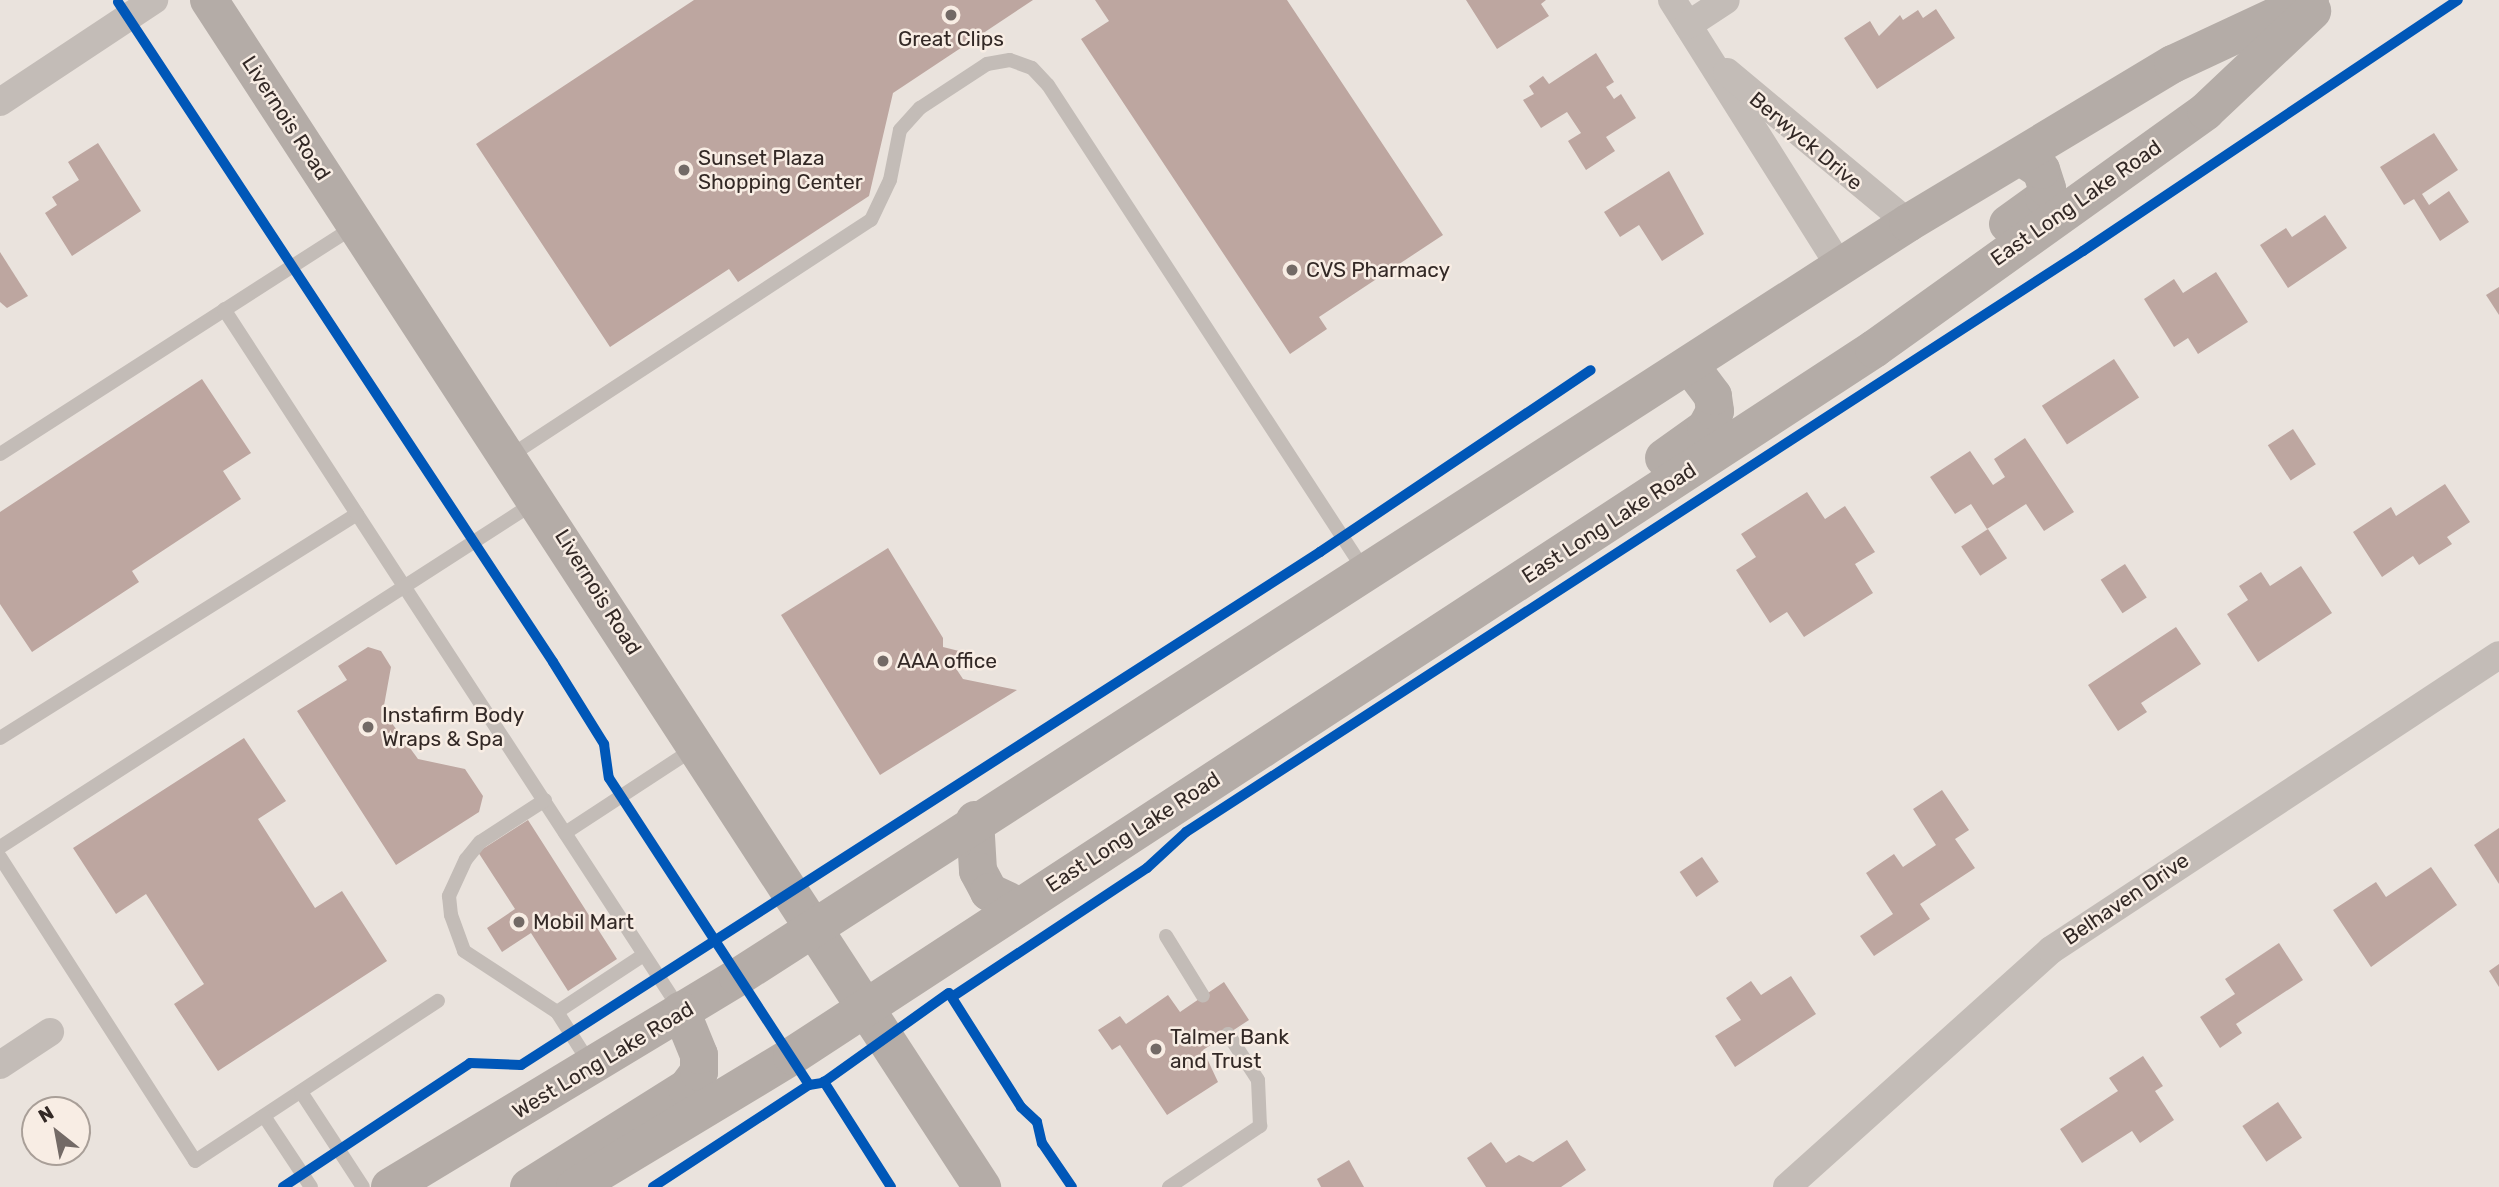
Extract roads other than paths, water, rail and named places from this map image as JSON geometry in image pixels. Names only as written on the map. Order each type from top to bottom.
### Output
[{"type":"main road","name":"Livernois Road","points":[[209,0],[510,456],[982,1187]]},
{"type":"main road","points":[[813,928],[975,820],[1691,366],[1908,223],[2174,64],[2310,0]]},
{"type":"main road","name":"East Long Lake Road","points":[[864,1007],[1852,364],[2206,111],[2324,0]]},
{"type":"main road","points":[[1852,364],[1849,347],[1868,323],[2044,198],[2041,170],[2021,157]]},
{"type":"main road","points":[[1205,785],[1252,728],[1706,428],[1715,411],[1713,396],[1691,366]]},
{"type":"main road","points":[[975,820],[978,871],[989,892],[1019,906]]},
{"type":"main road","name":"West Long Lake Road","points":[[390,1187],[681,1012],[813,928]]},
{"type":"main road","points":[[575,1187],[864,1007]]},
{"type":"main road","points":[[529,1187],[687,1088],[699,1072],[699,1055],[681,1012]]},
{"type":"main road","points":[[432,1187],[533,1126],[581,1072]]},
{"type":"street","points":[[0,102],[154,0]]},
{"type":"street","name":"Berwyck Drive","points":[[1672,0],[1840,267]]},
{"type":"street","points":[[1688,24],[1726,0]]},
{"type":"street","name":"Berwyck Drive","points":[[1707,54],[1772,115],[1908,223]]},
{"type":"street","name":"Belhaven Drive","points":[[1796,1184],[2051,950],[2499,655]]},
{"type":"street","points":[[0,1065],[50,1032]]},
{"type":"lane","points":[[510,456],[871,220],[891,180],[900,130],[920,108],[987,64],[1010,60],[1032,68],[1048,85],[1365,571]]},
{"type":"lane","points":[[0,453],[356,225]]},
{"type":"lane","points":[[224,309],[545,800],[642,956],[681,1012]]},
{"type":"lane","points":[[0,847],[538,500]]},
{"type":"lane","points":[[0,738],[357,513]]},
{"type":"lane","points":[[565,833],[696,747]]},
{"type":"lane","points":[[545,800],[480,842],[449,896],[464,951],[557,1012],[581,1072]]},
{"type":"lane","points":[[0,857],[195,1161],[438,1002]]},
{"type":"lane","points":[[1166,936],[1203,996]]},
{"type":"lane","points":[[557,1012],[642,956]]},
{"type":"lane","points":[[1169,1187],[1260,1126],[1258,1080],[1228,1034]]},
{"type":"lane","points":[[301,1092],[363,1187]]},
{"type":"lane","points":[[264,1116],[312,1187]]},
{"type":"place","name":"Great Clips","points":[[951,15]]},
{"type":"place","name":"Sunset Plaza Shopping Center","points":[[684,170]]},
{"type":"place","name":"CVS Pharmacy","points":[[1292,270]]},
{"type":"place","name":"AAA office","points":[[883,661]]},
{"type":"place","name":"Instafirm Body Wraps & Spa","points":[[368,727]]},
{"type":"place","name":"Mobil Mart","points":[[519,922]]},
{"type":"place","name":"Talmer Bank and Trust","points":[[1156,1049]]}]
